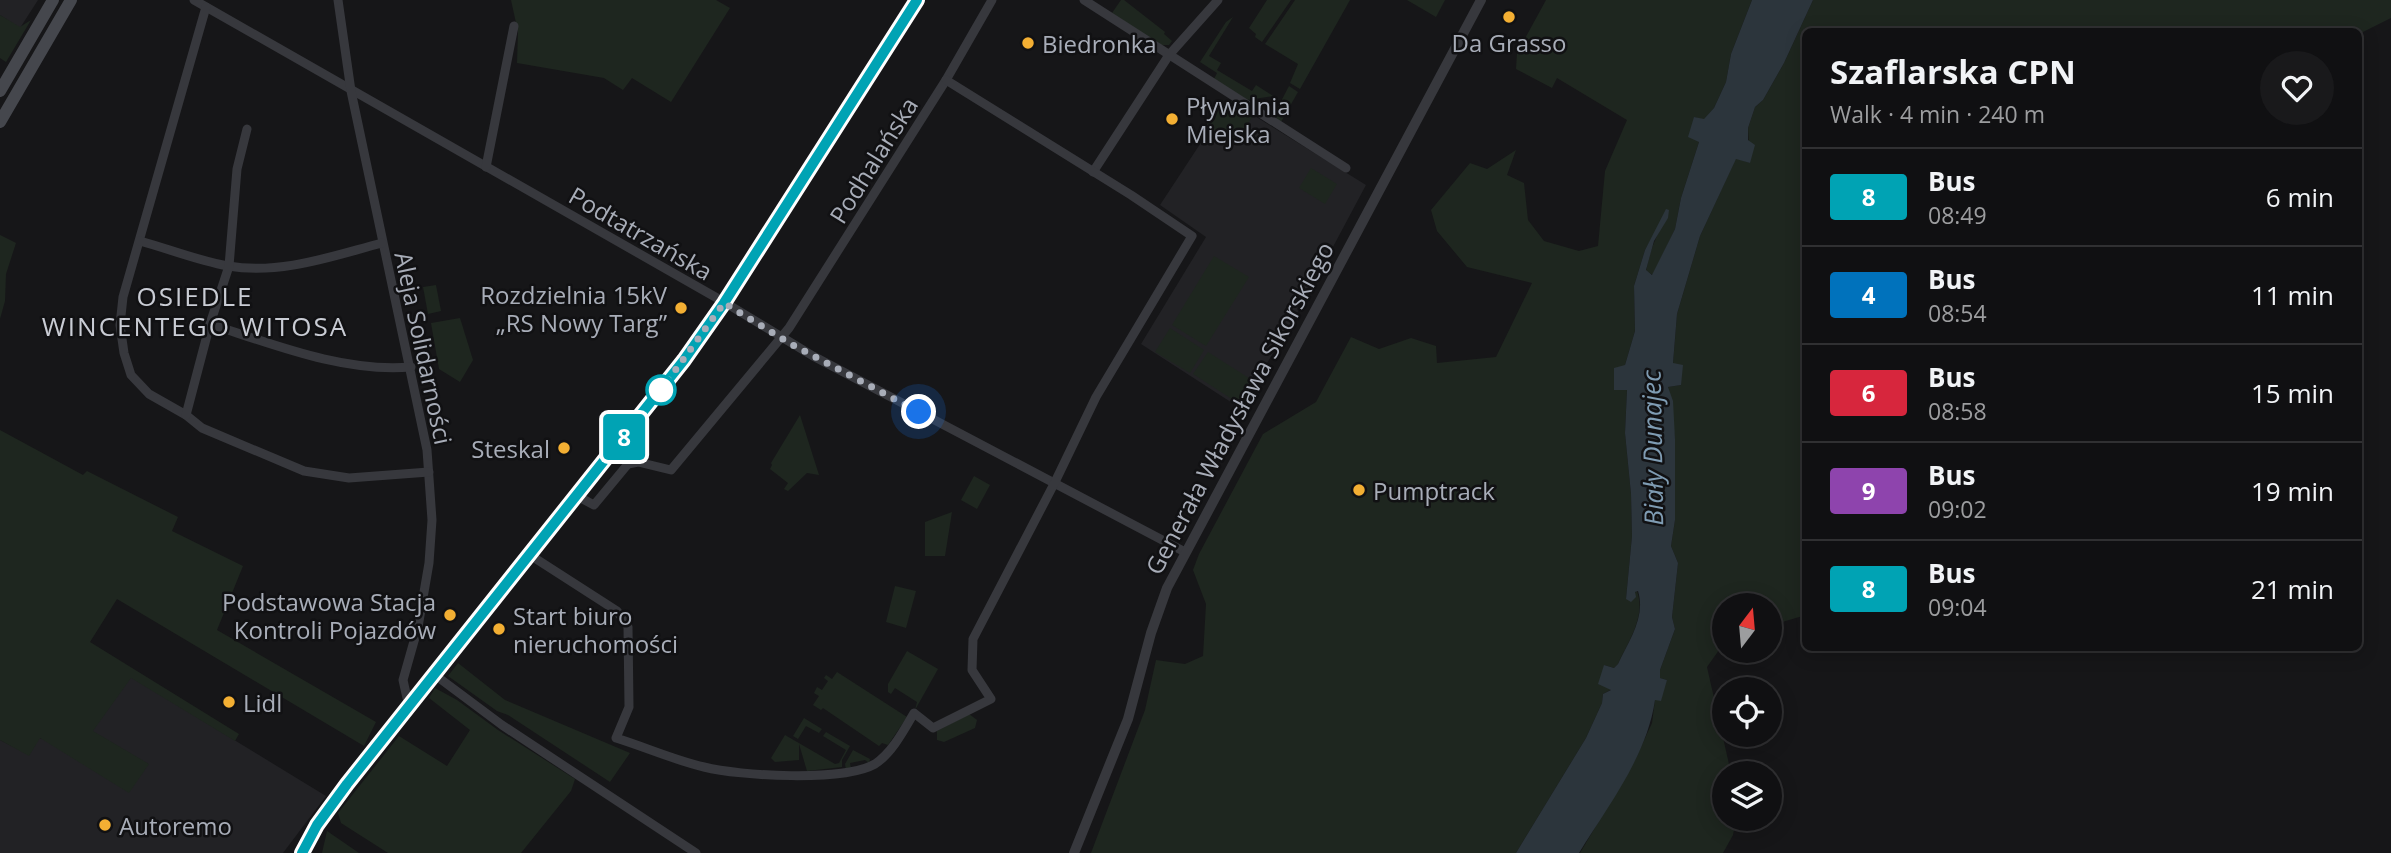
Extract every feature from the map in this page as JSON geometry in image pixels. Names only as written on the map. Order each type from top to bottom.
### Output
[{"type":"main road","points":[[0,90],[53,0]]},
{"type":"main road","points":[[0,122],[71,0]]},
{"type":"street","name":"Podtatrzańska","points":[[194,0],[838,370],[1185,552]]},
{"type":"street","name":"Aleja Solidarności","points":[[338,0],[351,91],[427,450],[432,520],[429,563],[418,627],[403,680],[407,698],[413,702]]},
{"type":"street","points":[[302,853],[332,804],[677,369],[724,303],[916,0]]},
{"type":"street","name":"Podhalańska","points":[[577,496],[594,505],[628,464],[638,461],[671,470],[781,338],[946,80],[992,0]]},
{"type":"street","points":[[1084,0],[1346,167]]},
{"type":"street","points":[[1093,173],[1169,55],[1218,0]]},
{"type":"street","name":"Generała Władysława Sikorskiego","points":[[1074,853],[1128,719],[1157,612],[1185,552],[1481,0]]},
{"type":"street","points":[[206,7],[123,296],[120,324],[124,354],[131,375],[149,394],[186,415],[202,428],[304,471],[349,478],[429,472]]},
{"type":"street","points":[[486,167],[514,26]]},
{"type":"street","points":[[530,555],[617,611],[628,627],[629,707],[616,737],[705,768],[762,775],[848,774],[874,764],[881,758],[899,738],[914,713],[933,728],[991,699],[972,670],[973,639],[1096,397],[1192,236],[946,80]]},
{"type":"street","points":[[186,415],[210,324],[229,266],[237,169],[247,129]]},
{"type":"street","points":[[140,241],[229,266],[302,265],[382,243]]},
{"type":"street","points":[[210,324],[291,351],[340,362],[411,367]]},
{"type":"street","points":[[435,675],[502,725],[696,853]]},
{"type":"street","points":[[311,853],[312,835]]},
{"type":"shaded area","points":[[0,0],[38,0],[20,28],[0,15]]},
{"type":"shaded area","points":[[511,0],[716,0],[730,8],[671,102],[632,78],[623,90],[604,78],[517,63],[518,32]]},
{"type":"shaded area","points":[[1121,0],[1165,32],[1172,41],[1169,45],[1160,45],[1112,13]]},
{"type":"shaded area","points":[[1267,0],[1291,0],[1262,42],[1249,28]]},
{"type":"shaded area","points":[[1295,0],[1350,0],[1300,89],[1290,83],[1298,64],[1265,44]]},
{"type":"shaded area","points":[[1407,0],[1445,0],[1436,17]]},
{"type":"shaded area","points":[[1546,0],[1752,0],[1731,54],[1726,82],[1714,108],[1704,120],[1694,117],[1699,142],[1681,198],[1675,229],[1653,275],[1646,271],[1649,257],[1668,217],[1661,222],[1645,250],[1634,286],[1635,331],[1625,365],[1625,433],[1632,536],[1626,599],[1637,591],[1639,610],[1635,628],[1618,664],[1614,668],[1604,665],[1612,689],[1603,694],[1602,703],[1586,738],[1516,853],[1091,853],[1145,710],[1156,660],[1185,664],[1203,656],[1206,604],[1193,570],[1263,434],[1316,402],[1351,337],[1379,349],[1411,338],[1436,346],[1437,363],[1496,357],[1532,283],[1467,267],[1437,231],[1431,210],[1470,163],[1487,169],[1516,150],[1507,175],[1524,183],[1528,220],[1544,241],[1579,251],[1598,246],[1605,171],[1627,120],[1557,78],[1552,88],[1516,69],[1517,53]]},
{"type":"shaded area","points":[[1813,0],[2391,0],[2391,18],[2362,32],[2362,28],[1802,28],[1802,616],[1782,622],[1782,593],[1712,593],[1712,660],[1707,667],[1712,689],[1712,747],[1725,747],[1728,761],[1712,761],[1712,831],[1734,831],[1723,853],[1580,853],[1635,760],[1652,723],[1655,700],[1667,680],[1660,678],[1660,670],[1675,629],[1672,617],[1678,563],[1671,546],[1675,520],[1675,439],[1668,387],[1681,385],[1673,363],[1677,314],[1700,236],[1736,158],[1750,163],[1748,128],[1755,107],[1763,100],[1784,63]]},
{"type":"shaded area","points":[[0,15],[20,27],[31,20],[6,62],[0,58]]},
{"type":"shaded area","points":[[1233,17],[1209,56],[1221,63],[1217,70],[1252,91],[1256,85],[1273,96],[1247,100],[1214,79],[1217,73],[1200,62],[1226,22]]},
{"type":"shaded area","points":[[1289,86],[1298,92],[1281,122],[1276,118],[1276,111]]},
{"type":"shaded area","points":[[1229,100],[1366,185],[1302,305],[1240,408],[1141,344],[1206,237],[1160,205]]},
{"type":"shaded area","points":[[1229,100],[1254,115],[1235,140],[1206,126],[1215,109]]},
{"type":"shaded area","points":[[1311,168],[1337,184],[1325,204],[1299,188]]},
{"type":"shaded area","points":[[0,235],[16,243],[6,274],[5,301],[0,319]]},
{"type":"shaded area","points":[[1214,256],[1249,277],[1206,346],[1172,325]]},
{"type":"shaded area","points":[[436,285],[441,311],[428,314],[423,287]]},
{"type":"shaded area","points":[[460,318],[473,360],[460,382],[439,369],[431,323]]},
{"type":"shaded area","points":[[1170,328],[1204,350],[1190,373],[1155,352]]},
{"type":"shaded area","points":[[1208,352],[1252,380],[1238,403],[1193,374]]},
{"type":"shaded area","points":[[800,415],[819,475],[807,473],[788,491],[784,489],[788,483],[770,469]]},
{"type":"shaded area","points":[[0,430],[83,475],[87,471],[178,517],[172,531],[243,566],[217,630],[376,722],[364,746],[117,599],[90,642],[239,734],[235,741],[131,678],[93,731],[149,764],[129,793],[40,738],[29,756],[0,740]]},
{"type":"shaded area","points":[[974,476],[990,485],[977,509],[961,500]]},
{"type":"shaded area","points":[[952,512],[945,556],[925,556],[925,522]]},
{"type":"shaded area","points":[[895,586],[916,591],[906,628],[886,622]]},
{"type":"shaded area","points":[[907,651],[938,669],[915,710],[917,702],[895,688],[891,694],[888,692],[888,684]]},
{"type":"shaded area","points":[[458,663],[505,700],[630,753],[610,782],[508,715],[497,711],[448,676]]},
{"type":"shaded area","points":[[837,672],[907,717],[888,745],[882,743],[879,746],[823,708],[821,710],[813,705],[819,696],[814,693],[817,687],[822,690],[828,681],[824,678],[826,675],[832,679]]},
{"type":"shaded area","points":[[131,677],[326,796],[283,853],[0,853],[0,740],[29,755],[39,738],[148,764],[92,731]]},
{"type":"shaded area","points":[[435,688],[575,779],[571,791],[521,853],[388,853],[341,823],[338,813],[399,736],[447,766],[470,730],[429,698]]},
{"type":"shaded area","points":[[969,714],[977,720],[975,728],[944,742],[937,740],[937,731]]},
{"type":"shaded area","points":[[804,718],[822,729],[819,733],[806,726],[798,739],[793,736]]},
{"type":"shaded area","points":[[826,732],[850,746],[842,760],[842,767],[807,771],[799,744],[799,760],[775,762],[771,758],[785,735],[835,764],[839,763],[846,750],[823,736]]},
{"type":"shaded area","points":[[853,750],[870,759],[869,763],[865,760],[850,763],[851,769],[846,770],[845,764]]},
{"type":"shaded area","points":[[327,831],[359,853],[322,853]]},
{"type":"water","name":"Biały Dunajec","points":[[1752,0],[1813,0],[1784,63],[1763,100],[1755,107],[1748,128],[1748,140],[1755,145],[1750,163],[1736,159],[1700,236],[1677,314],[1673,363],[1683,365],[1681,385],[1668,387],[1673,401],[1675,439],[1675,520],[1671,546],[1678,563],[1672,617],[1675,629],[1660,670],[1660,678],[1667,680],[1661,701],[1655,700],[1651,721],[1635,761],[1579,853],[1516,853],[1586,738],[1602,703],[1603,694],[1611,690],[1598,684],[1604,665],[1614,668],[1618,664],[1638,619],[1638,591],[1631,602],[1626,599],[1632,536],[1625,433],[1627,390],[1614,390],[1614,368],[1625,365],[1635,331],[1634,286],[1645,250],[1666,209],[1669,210],[1668,218],[1654,241],[1646,270],[1652,275],[1675,229],[1681,198],[1699,142],[1688,137],[1694,117],[1704,119],[1714,108],[1726,82],[1731,54]]},
{"type":"bus line","name":"8","points":[[302,853],[317,825],[347,784],[684,360],[724,303],[917,0]]},
{"type":"place","name":"Da Grasso","points":[[1509,17]]},
{"type":"place","name":"Biedronka","points":[[1028,43]]},
{"type":"place","name":"Pływalnia Miejska","points":[[1172,119]]},
{"type":"place","name":"Rozdzielnia 15kV „RS Nowy Targ”","points":[[681,308]]},
{"type":"place","name":"Steskal","points":[[564,448]]},
{"type":"place","name":"Pumptrack","points":[[1359,490]]},
{"type":"place","name":"Podstawowa Stacja Kontroli Pojazdów","points":[[450,615]]},
{"type":"place","name":"Start biuro nieruchomości","points":[[499,629]]},
{"type":"place","name":"Lidl","points":[[229,702]]},
{"type":"place","name":"Autoremo","points":[[105,825]]},
{"type":"district","name":"OSIEDLE WINCENTEGO WITOSA","points":[[195,311]]},
{"type":"route","points":[[661,390],[724,303],[826,364],[919,412]]}]
